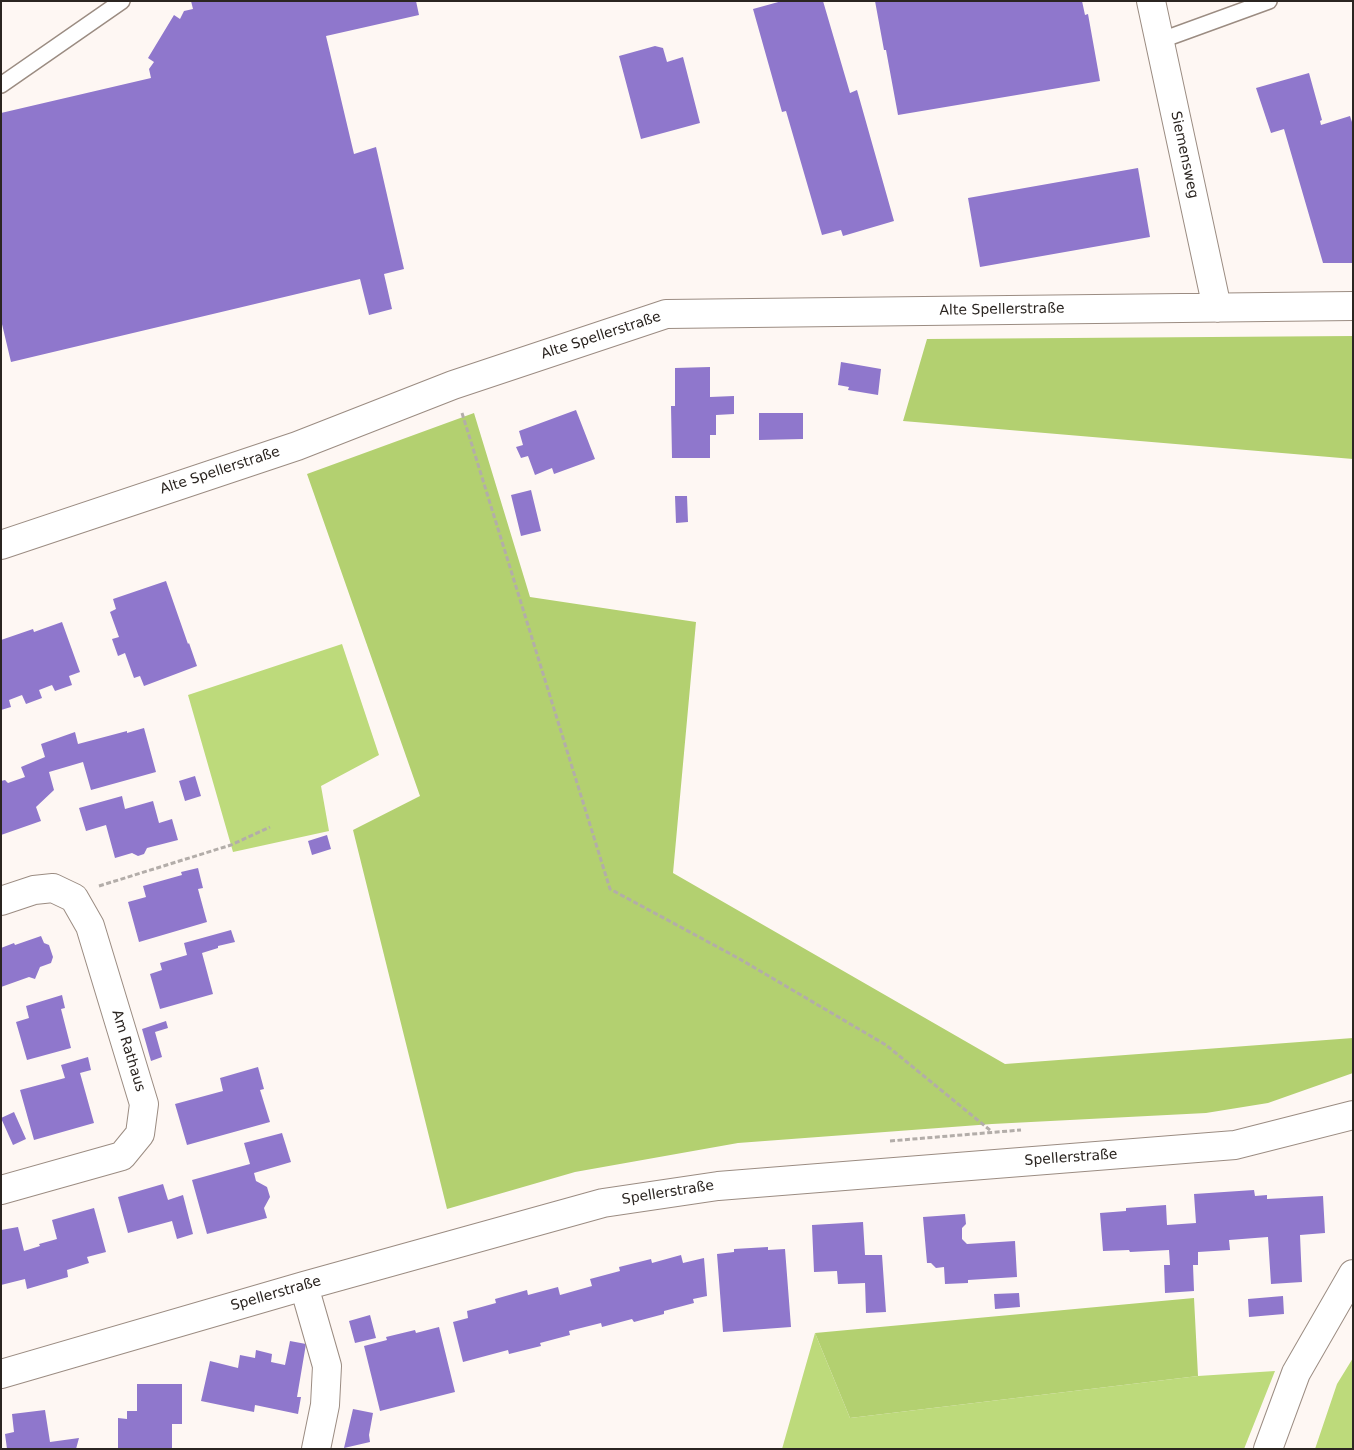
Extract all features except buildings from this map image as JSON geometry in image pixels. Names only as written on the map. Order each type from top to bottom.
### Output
[{"type":"street","name":"Siemensweg","points":[[1151,1],[1217,308]]},
{"type":"street","name":"Alte Spellerstraße","points":[[1,545],[297,446],[453,384],[666,314],[1353,306]]},
{"type":"street","points":[[1,902],[34,890],[53,888],[74,898]]},
{"type":"street","name":"Am Rathaus","points":[[1,1190],[122,1156],[140,1134],[144,1104],[90,926],[74,898]]},
{"type":"street","name":"Spellerstraße","points":[[1,1374],[304,1286],[603,1203],[718,1186],[1235,1146],[1353,1115]]},
{"type":"street","points":[[1268,1449],[1296,1373],[1353,1274]]},
{"type":"street","points":[[304,1286],[327,1366],[325,1405],[316,1449]]},
{"type":"lane","points":[[1,85],[122,1]]},
{"type":"lane","points":[[1159,42],[1269,1]]},
{"type":"path","points":[[453,384],[610,888],[738,958],[886,1046],[992,1132]]},
{"type":"path","points":[[74,898],[98,886],[231,846],[270,827]]},
{"type":"green space","points":[[1353,336],[1353,459],[903,421],[927,339]]},
{"type":"green space","points":[[474,413],[530,597],[696,622],[673,873],[1005,1064],[1353,1038],[1353,1073],[1268,1103],[1206,1113],[992,1124],[738,1143],[575,1172],[447,1209],[353,830],[420,796],[307,474]]},
{"type":"green space","points":[[342,644],[379,755],[321,786],[329,831],[233,852],[188,695]]},
{"type":"green space","points":[[1194,1298],[1198,1376],[850,1418],[815,1333]]},
{"type":"green space","points":[[815,1333],[850,1418],[1198,1376],[1275,1371],[1244,1449],[782,1449]]},
{"type":"green space","points":[[1353,1358],[1353,1449],[1315,1449],[1337,1384]]}]
